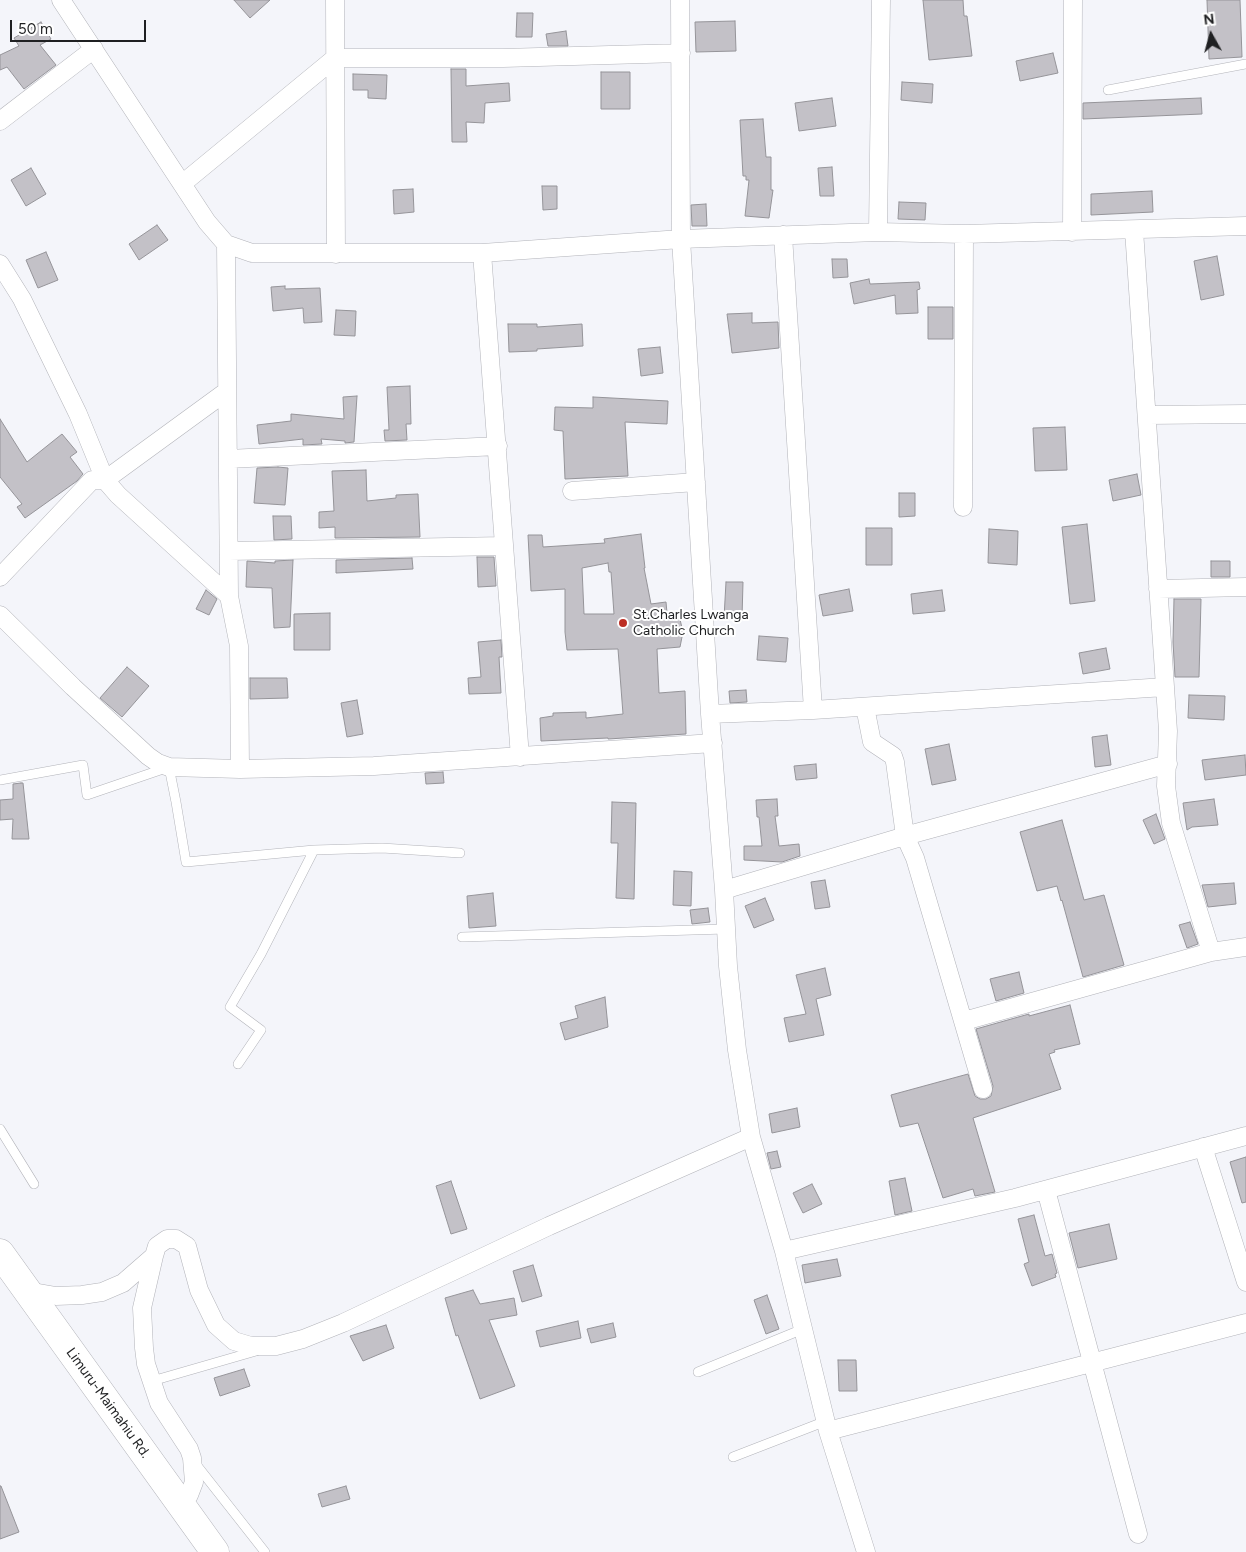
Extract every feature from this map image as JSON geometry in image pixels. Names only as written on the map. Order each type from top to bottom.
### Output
[{"type":"highway","name":"Limuru-Maimahiu Rd.","points":[[0,1253],[215,1552]]},
{"type":"street","points":[[61,0],[207,222],[226,244],[252,253],[482,253],[681,239],[783,235],[878,232],[964,234],[1072,232],[1246,226]]},
{"type":"street","points":[[336,0],[336,254]]},
{"type":"street","points":[[680,0],[681,239],[710,714],[728,966],[737,1050],[751,1137],[784,1251],[827,1426],[866,1552]]},
{"type":"street","points":[[878,232],[882,0]]},
{"type":"street","points":[[1072,232],[1073,0]]},
{"type":"street","points":[[0,121],[94,48]]},
{"type":"street","points":[[182,184],[336,58],[503,58],[681,53]]},
{"type":"street","points":[[1134,230],[1168,731],[1166,786],[1171,823],[1211,952]]},
{"type":"street","points":[[963,508],[964,234]]},
{"type":"street","points":[[783,235],[813,710]]},
{"type":"street","points":[[226,244],[229,596],[239,646],[240,769]]},
{"type":"street","points":[[482,253],[520,757]]},
{"type":"street","points":[[0,264],[22,299],[74,405],[105,480],[159,534],[229,596]]},
{"type":"street","points":[[0,577],[92,480],[105,480],[227,391]]},
{"type":"street","points":[[1148,415],[1246,414]]},
{"type":"street","points":[[228,459],[498,446]]},
{"type":"street","points":[[572,491],[696,482]]},
{"type":"street","points":[[229,551],[504,546]]},
{"type":"street","points":[[1158,588],[1246,587]]},
{"type":"street","points":[[0,615],[73,687],[148,756],[158,763],[169,767],[240,769],[374,766],[713,743]]},
{"type":"street","points":[[710,714],[865,707],[1165,687]]},
{"type":"street","points":[[865,707],[872,742],[893,756],[896,762],[905,836],[915,858],[983,1089]]},
{"type":"street","points":[[724,890],[905,836],[1168,764]]},
{"type":"street","points":[[964,1021],[1211,952],[1246,947]]},
{"type":"street","points":[[784,1251],[1046,1190],[1246,1136]]},
{"type":"street","points":[[180,1503],[189,1494],[194,1482],[192,1458],[189,1448],[159,1403],[146,1364],[142,1308],[157,1246],[167,1239],[176,1239],[186,1246],[199,1290],[216,1325],[234,1341],[251,1346],[271,1346],[303,1338],[343,1323],[549,1226],[751,1137]]},
{"type":"street","points":[[1203,1147],[1246,1282]]},
{"type":"street","points":[[1046,1190],[1138,1534]]},
{"type":"street","points":[[25,1289],[56,1296],[102,1292],[123,1283],[154,1256]]},
{"type":"street","points":[[827,1426],[1092,1363],[1246,1322]]},
{"type":"lane","points":[[1108,90],[1246,64]]},
{"type":"lane","points":[[0,780],[83,765],[87,795],[169,767],[186,862],[314,850],[382,848],[460,853]]},
{"type":"lane","points":[[238,1064],[261,1030],[230,1007],[261,954],[314,850]]},
{"type":"lane","points":[[462,937],[726,929]]},
{"type":"lane","points":[[0,1129],[34,1184]]},
{"type":"lane","points":[[698,1372],[803,1329]]},
{"type":"lane","points":[[152,1381],[271,1346]]},
{"type":"lane","points":[[733,1457],[827,1426]]},
{"type":"lane","points":[[192,1458],[265,1552]]},
{"type":"building","points":[[234,0],[270,0],[250,18]]},
{"type":"building","points":[[923,0],[963,0],[964,16],[967,16],[972,56],[929,60]]},
{"type":"building","points":[[1207,0],[1240,0],[1242,57],[1209,59]]},
{"type":"building","points":[[517,13],[533,13],[532,37],[516,37]]},
{"type":"building","points":[[735,21],[736,51],[696,52],[695,22]]},
{"type":"building","points":[[41,22],[51,39],[40,45],[56,65],[24,89],[7,67],[0,70],[0,55],[19,46],[14,38]]},
{"type":"building","points":[[566,31],[568,46],[548,46],[546,34]]},
{"type":"building","points":[[1053,53],[1058,73],[1020,81],[1016,61]]},
{"type":"building","points":[[451,69],[466,69],[466,86],[509,83],[510,101],[485,103],[484,123],[466,122],[467,142],[452,142]]},
{"type":"building","points":[[601,72],[630,72],[630,109],[601,109]]},
{"type":"building","points":[[353,74],[387,75],[386,99],[368,98],[368,90],[353,90]]},
{"type":"building","points":[[902,82],[933,84],[932,103],[901,100]]},
{"type":"building","points":[[832,98],[836,126],[799,131],[795,103]]},
{"type":"building","points":[[1201,98],[1202,114],[1083,119],[1083,103]]},
{"type":"building","points":[[763,119],[766,157],[771,157],[771,190],[773,190],[769,218],[745,216],[749,180],[746,180],[746,176],[743,176],[740,120]]},
{"type":"building","points":[[832,167],[834,196],[820,196],[818,168]]},
{"type":"building","points":[[31,168],[46,194],[26,206],[11,180]]},
{"type":"building","points":[[542,186],[557,186],[557,209],[543,210]]},
{"type":"building","points":[[413,189],[414,212],[394,214],[393,190]]},
{"type":"building","points":[[1152,191],[1153,212],[1091,215],[1091,194]]},
{"type":"building","points":[[899,202],[926,203],[925,220],[898,219]]},
{"type":"building","points":[[706,204],[707,226],[692,226],[691,205]]},
{"type":"building","points":[[157,225],[168,240],[139,260],[129,244]]},
{"type":"building","points":[[46,252],[58,280],[38,288],[26,260]]},
{"type":"building","points":[[1217,256],[1224,295],[1201,300],[1194,261]]},
{"type":"building","points":[[832,259],[847,259],[848,277],[833,278]]},
{"type":"building","points":[[869,279],[870,284],[919,282],[920,289],[917,290],[918,313],[896,314],[895,295],[854,304],[850,283]]},
{"type":"building","points":[[285,286],[285,289],[320,288],[322,322],[304,323],[303,308],[273,311],[271,287]]},
{"type":"building","points":[[928,307],[953,307],[953,339],[928,339]]},
{"type":"building","points":[[336,310],[356,311],[355,336],[334,335]]},
{"type":"building","points":[[752,313],[752,323],[778,322],[779,348],[732,353],[727,314]]},
{"type":"building","points":[[508,324],[537,324],[537,327],[582,324],[583,346],[509,352]]},
{"type":"building","points":[[660,347],[663,373],[641,376],[638,349]]},
{"type":"building","points":[[410,386],[411,424],[406,424],[407,440],[385,441],[384,430],[389,430],[387,387]]},
{"type":"building","points":[[357,396],[354,442],[345,443],[345,441],[321,439],[322,444],[303,445],[303,439],[259,444],[257,425],[291,421],[291,414],[344,419],[343,397]]},
{"type":"building","points":[[593,397],[668,401],[667,424],[625,422],[628,476],[565,479],[563,431],[554,430],[555,407],[593,408]]},
{"type":"building","points":[[0,419],[27,462],[62,434],[77,452],[70,457],[83,474],[77,481],[25,518],[17,507],[22,504],[0,477]]},
{"type":"building","points":[[1065,427],[1067,470],[1035,471],[1033,428]]},
{"type":"building","points":[[257,468],[288,468],[285,505],[254,503]]},
{"type":"building","points":[[366,470],[367,501],[396,498],[396,495],[418,494],[420,537],[335,538],[335,527],[319,528],[319,512],[334,511],[332,471]]},
{"type":"building","points":[[1137,474],[1141,495],[1113,501],[1109,480]]},
{"type":"building","points":[[899,493],[915,493],[915,516],[899,517]]},
{"type":"building","points":[[273,516],[291,516],[292,539],[274,540]]},
{"type":"building","points":[[1087,524],[1095,601],[1070,604],[1062,527]]},
{"type":"building","points":[[866,528],[892,528],[892,565],[866,565]]},
{"type":"building","points":[[989,529],[1018,531],[1017,565],[988,563]]},
{"type":"building","points":[[641,534],[644,568],[651,604],[666,602],[667,613],[678,611],[683,632],[680,647],[657,649],[659,693],[685,691],[686,734],[541,741],[540,718],[553,716],[553,713],[586,712],[586,718],[623,714],[618,649],[567,650],[565,589],[531,591],[528,535],[542,535],[543,547],[605,543],[604,539]],"holes":[[[608,563],[609,572],[611,572],[614,614],[584,614],[582,568]]]},
{"type":"building","points":[[477,557],[494,557],[496,586],[478,587]]},
{"type":"building","points":[[412,558],[413,569],[336,573],[336,560]]},
{"type":"building","points":[[293,560],[290,627],[274,628],[272,588],[246,587],[247,561],[275,563],[275,561]]},
{"type":"building","points":[[1211,561],[1230,561],[1230,577],[1211,577]]},
{"type":"building","points":[[726,582],[743,582],[742,618],[724,618]]},
{"type":"building","points":[[849,589],[853,611],[823,616],[819,595]]},
{"type":"building","points":[[206,590],[217,599],[209,615],[196,609]]},
{"type":"building","points":[[942,590],[945,611],[913,614],[911,594]]},
{"type":"building","points":[[1174,599],[1201,599],[1199,677],[1175,677],[1173,642]]},
{"type":"building","points":[[330,613],[330,650],[294,650],[294,614]]},
{"type":"building","points":[[759,636],[788,638],[786,662],[757,660]]},
{"type":"building","points":[[501,640],[502,657],[499,657],[501,693],[469,694],[468,678],[481,677],[478,642]]},
{"type":"building","points":[[1106,648],[1110,669],[1083,674],[1079,653]]},
{"type":"building","points":[[127,667],[149,686],[122,717],[100,698]]},
{"type":"building","points":[[250,678],[287,678],[288,698],[250,699]]},
{"type":"building","points":[[746,690],[747,702],[730,703],[729,691]]},
{"type":"building","points":[[1189,695],[1225,696],[1224,720],[1188,718]]},
{"type":"building","points":[[357,700],[363,734],[347,737],[341,703]]},
{"type":"building","points":[[1107,735],[1111,765],[1095,767],[1092,737]]},
{"type":"building","points":[[949,744],[956,780],[932,785],[925,749]]},
{"type":"building","points":[[1245,755],[1246,775],[1205,780],[1202,760]]},
{"type":"building","points":[[816,764],[817,778],[796,780],[794,766]]},
{"type":"building","points":[[443,772],[444,783],[426,784],[425,773]]},
{"type":"building","points":[[23,783],[29,839],[12,839],[13,819],[0,820],[0,800],[13,799],[13,784]]},
{"type":"building","points":[[777,799],[778,816],[775,816],[779,846],[799,844],[800,856],[782,862],[744,860],[744,846],[762,846],[756,800]]},
{"type":"building","points":[[1214,799],[1218,825],[1192,827],[1187,830],[1183,803]]},
{"type":"building","points":[[612,802],[636,803],[634,899],[616,898],[618,843],[611,843]]},
{"type":"building","points":[[1156,814],[1165,839],[1154,844],[1143,820]]},
{"type":"building","points":[[1062,820],[1084,900],[1104,895],[1124,965],[1083,977],[1057,886],[1037,891],[1020,832]]},
{"type":"building","points":[[674,871],[692,872],[691,906],[673,905]]},
{"type":"building","points":[[825,880],[830,907],[815,909],[811,882]]},
{"type":"building","points":[[1234,883],[1236,904],[1208,907],[1202,885]]},
{"type":"building","points":[[493,893],[496,926],[469,928],[467,896]]},
{"type":"building","points":[[765,898],[774,920],[754,928],[745,906]]},
{"type":"building","points":[[708,908],[710,922],[692,924],[690,910]]},
{"type":"building","points":[[1190,922],[1198,944],[1187,948],[1179,925]]},
{"type":"building","points":[[825,968],[831,995],[816,999],[824,1035],[789,1042],[784,1018],[806,1014],[796,975]]},
{"type":"building","points":[[1019,972],[1024,993],[996,1001],[990,979]]},
{"type":"building","points":[[605,997],[608,1027],[565,1040],[560,1023],[578,1018],[575,1006]]},
{"type":"building","points":[[1070,1005],[1080,1044],[1054,1050],[1055,1052],[1049,1054],[1061,1089],[973,1118],[995,1192],[975,1196],[973,1189],[943,1198],[918,1123],[900,1127],[891,1095],[968,1074],[975,1096],[980,1099],[986,1099],[991,1096],[993,1086],[976,1029]]},
{"type":"building","points":[[797,1108],[800,1127],[772,1133],[769,1114]]},
{"type":"building","points":[[777,1151],[781,1167],[771,1169],[767,1153]]},
{"type":"building","points":[[1246,1157],[1246,1202],[1242,1203],[1230,1162]]},
{"type":"building","points":[[905,1178],[912,1211],[895,1215],[889,1181]]},
{"type":"building","points":[[451,1181],[467,1229],[451,1234],[436,1186]]},
{"type":"building","points":[[812,1184],[822,1204],[803,1213],[793,1193]]},
{"type":"building","points":[[1034,1215],[1045,1256],[1052,1254],[1057,1273],[1055,1274],[1056,1277],[1032,1286],[1024,1264],[1029,1262],[1018,1219]]},
{"type":"building","points":[[1109,1224],[1117,1259],[1078,1268],[1069,1233]]},
{"type":"building","points":[[837,1259],[841,1276],[805,1283],[802,1265]]},
{"type":"building","points":[[533,1265],[542,1296],[522,1302],[513,1271]]},
{"type":"building","points":[[473,1290],[480,1304],[514,1298],[517,1315],[489,1320],[515,1386],[480,1399],[458,1335],[456,1336],[445,1298]]},
{"type":"building","points":[[767,1295],[779,1329],[766,1334],[754,1300]]},
{"type":"building","points":[[578,1321],[581,1338],[540,1347],[536,1331]]},
{"type":"building","points":[[613,1323],[616,1337],[591,1343],[587,1329]]},
{"type":"building","points":[[386,1325],[394,1348],[363,1361],[350,1336]]},
{"type":"building","points":[[838,1360],[856,1360],[857,1391],[839,1391]]},
{"type":"building","points":[[244,1369],[250,1386],[220,1396],[214,1378]]},
{"type":"building","points":[[0,1486],[19,1532],[0,1539]]},
{"type":"building","points":[[346,1486],[350,1499],[322,1507],[318,1494]]},
{"type":"place","name":"St.Charles Lwanga Catholic Church","points":[[623,623]]}]
